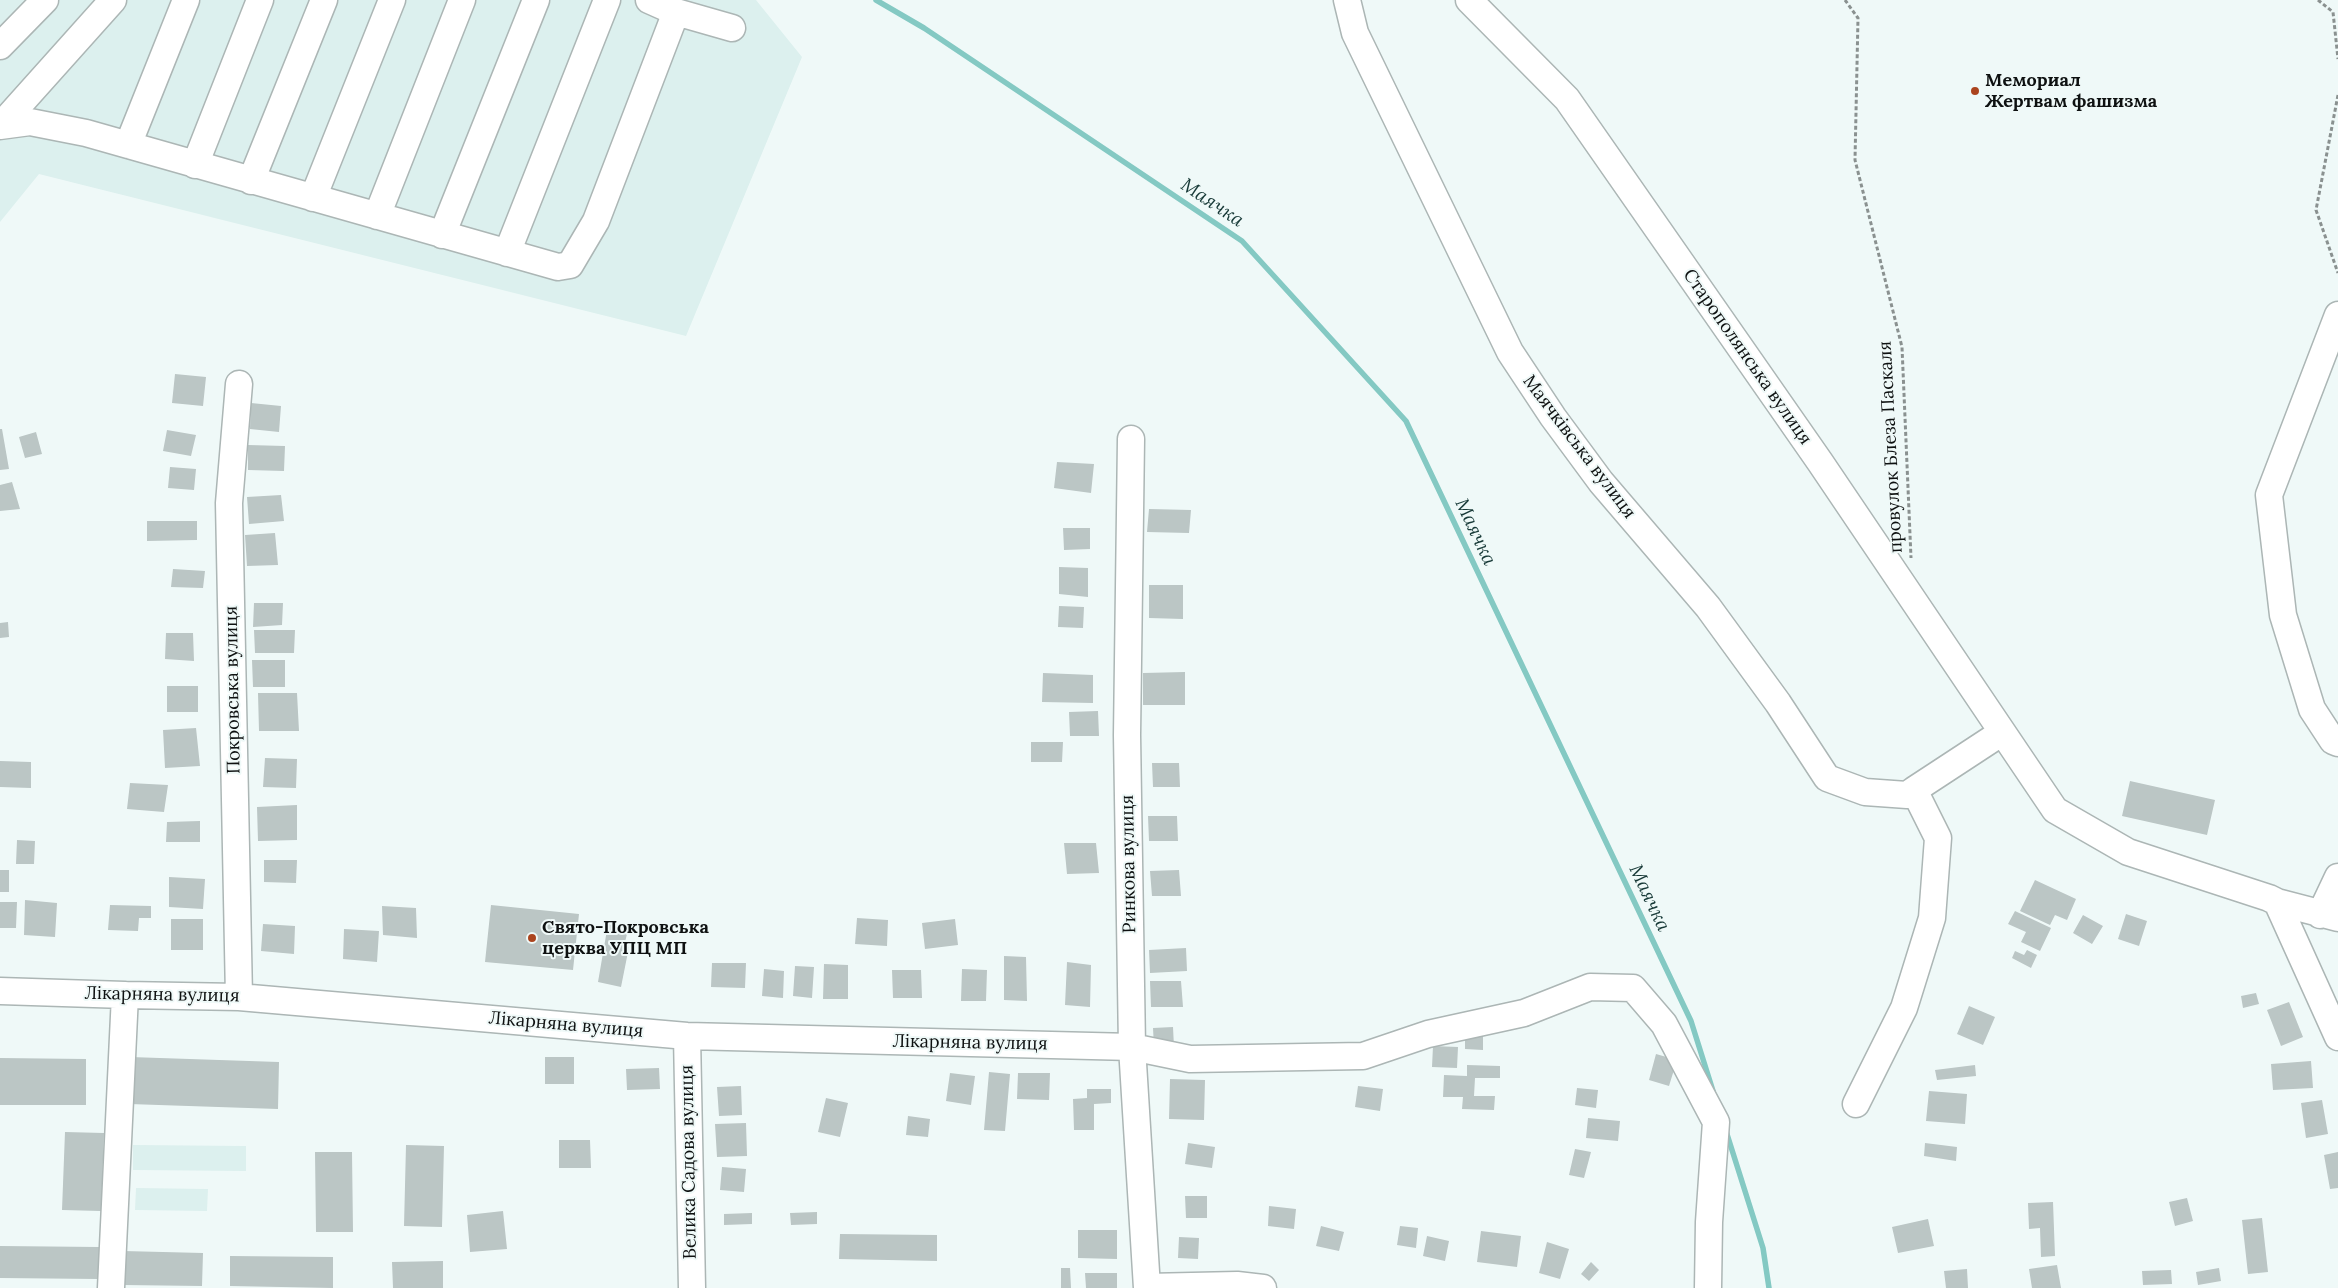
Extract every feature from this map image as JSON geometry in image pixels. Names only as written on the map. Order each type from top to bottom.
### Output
[{"type":"street","points":[[0,46],[45,0]]},
{"type":"street","points":[[1,125],[113,0]]},
{"type":"street","points":[[128,145],[186,0]]},
{"type":"street","points":[[195,164],[260,0]]},
{"type":"street","points":[[252,180],[324,0]]},
{"type":"street","points":[[313,198],[392,0]]},
{"type":"street","points":[[376,216],[462,0]]},
{"type":"street","points":[[442,235],[536,0]]},
{"type":"street","points":[[507,253],[607,0]]},
{"type":"street","points":[[649,0],[676,12],[732,28]]},
{"type":"street","name":"Маячківська вулиця","points":[[1347,0],[1359,41],[1510,352],[1553,417],[1601,482],[1708,607],[1778,703],[1827,778],[1865,792],[1907,795],[1914,790]]},
{"type":"street","name":"Старополянська вулиця","points":[[1469,0],[1567,99],[1820,462],[2001,733],[2055,810],[2128,852],[2269,898],[2276,902],[2329,916]]},
{"type":"street","points":[[1,125],[30,122],[86,133],[507,253],[558,267],[570,266],[596,222],[676,12]]},
{"type":"street","points":[[2338,315],[2269,495],[2283,615],[2312,709],[2333,741],[2338,743]]},
{"type":"street","name":"Покровська вулиця","points":[[239,384],[229,503],[239,996]]},
{"type":"street","name":"Ринкова вулиця","points":[[1131,439],[1127,735],[1132,1047],[1147,1288]]},
{"type":"street","points":[[1856,1104],[1904,1008],[1932,918],[1938,838],[1914,790],[2001,733]]},
{"type":"street","points":[[2329,916],[2338,877]]},
{"type":"street","points":[[2276,902],[2338,1037]]},
{"type":"street","name":"Лікарняна вулиця","points":[[0,991],[125,996],[239,996],[687,1036],[1132,1047],[1190,1059],[1364,1056],[1428,1034],[1524,1013],[1590,987],[1633,988],[1664,1024],[1716,1122],[1709,1222],[1708,1288]]},
{"type":"street","points":[[111,1288],[125,996]]},
{"type":"street","name":"Велика Садова вулиця","points":[[687,1036],[692,1288]]},
{"type":"street","points":[[1147,1288],[1237,1285],[1263,1288]]},
{"type":"path","name":"провулок Блеза Паскаля","points":[[1845,0],[1858,18],[1855,160],[1902,346],[1912,562]]},
{"type":"path","points":[[2318,0],[2333,12],[2338,59]]},
{"type":"path","points":[[2338,96],[2316,210],[2338,273]]},
{"type":"shaded area","points":[[0,0],[756,0],[802,57],[686,336],[39,174],[0,222]]},
{"type":"shaded area","points":[[133,1145],[246,1146],[246,1171],[133,1170]]},
{"type":"shaded area","points":[[136,1188],[208,1189],[207,1211],[135,1210]]},
{"type":"building","points":[[175,374],[206,377],[203,406],[172,403]]},
{"type":"building","points":[[251,403],[281,406],[279,432],[250,429]]},
{"type":"building","points":[[0,429],[2,429],[9,469],[0,470]]},
{"type":"building","points":[[167,430],[196,435],[191,456],[163,451]]},
{"type":"building","points":[[36,432],[42,454],[25,458],[19,437]]},
{"type":"building","points":[[248,445],[285,446],[284,471],[248,470]]},
{"type":"building","points":[[1057,462],[1094,464],[1091,493],[1054,488]]},
{"type":"building","points":[[170,467],[196,469],[194,490],[168,488]]},
{"type":"building","points":[[12,482],[20,509],[0,511],[0,485]]},
{"type":"building","points":[[281,495],[284,521],[249,524],[247,497]]},
{"type":"building","points":[[1149,509],[1191,510],[1189,533],[1147,532]]},
{"type":"building","points":[[147,521],[197,521],[197,540],[147,541]]},
{"type":"building","points":[[1063,528],[1090,528],[1090,549],[1064,550]]},
{"type":"building","points":[[275,533],[278,565],[247,566],[245,535]]},
{"type":"building","points":[[1059,567],[1088,568],[1088,597],[1059,594]]},
{"type":"building","points":[[173,569],[205,571],[203,588],[171,587]]},
{"type":"building","points":[[1149,585],[1183,585],[1183,619],[1149,618]]},
{"type":"building","points":[[254,603],[283,603],[282,625],[253,627]]},
{"type":"building","points":[[1059,606],[1084,607],[1083,628],[1058,627]]},
{"type":"building","points":[[8,622],[9,637],[0,638],[0,623]]},
{"type":"building","points":[[254,630],[295,630],[294,653],[255,653]]},
{"type":"building","points":[[166,633],[193,633],[194,661],[165,659]]},
{"type":"building","points":[[252,660],[285,660],[285,687],[253,687]]},
{"type":"building","points":[[1185,672],[1185,705],[1143,705],[1143,673]]},
{"type":"building","points":[[1043,673],[1093,675],[1093,703],[1042,702]]},
{"type":"building","points":[[167,686],[198,686],[198,712],[167,712]]},
{"type":"building","points":[[258,693],[297,693],[299,731],[259,731]]},
{"type":"building","points":[[1098,711],[1099,736],[1070,736],[1069,712]]},
{"type":"building","points":[[196,728],[200,766],[165,768],[163,730]]},
{"type":"building","points":[[1031,742],[1063,742],[1062,762],[1031,762]]},
{"type":"building","points":[[265,758],[297,759],[296,788],[263,787]]},
{"type":"building","points":[[0,761],[31,762],[31,788],[0,787]]},
{"type":"building","points":[[1152,763],[1179,763],[1180,787],[1153,787]]},
{"type":"building","points":[[2130,781],[2215,800],[2207,835],[2122,816]]},
{"type":"building","points":[[130,783],[168,785],[164,812],[127,809]]},
{"type":"building","points":[[297,805],[297,840],[258,841],[257,807]]},
{"type":"building","points":[[1148,816],[1177,816],[1178,841],[1149,841]]},
{"type":"building","points":[[200,821],[200,842],[166,842],[167,822]]},
{"type":"building","points":[[17,840],[35,841],[34,864],[16,864]]},
{"type":"building","points":[[1064,843],[1096,843],[1099,873],[1067,874]]},
{"type":"building","points":[[264,860],[297,860],[296,883],[264,882]]},
{"type":"building","points":[[0,870],[9,870],[9,892],[0,892]]},
{"type":"building","points":[[1179,870],[1181,896],[1152,896],[1150,871]]},
{"type":"building","points":[[169,877],[205,879],[203,909],[169,907]]},
{"type":"building","points":[[2035,880],[2076,899],[2067,920],[2055,915],[2050,925],[2020,911]]},
{"type":"building","points":[[25,900],[57,903],[55,937],[24,935]]},
{"type":"building","points":[[0,902],[17,902],[16,928],[0,928]]},
{"type":"building","points":[[110,905],[151,906],[151,918],[139,918],[138,931],[108,930]]},
{"type":"building","name":"Свято-Покровська церква УПЦ МП","points":[[491,905],[579,914],[573,970],[485,962]]},
{"type":"building","points":[[382,906],[416,908],[417,938],[383,935]]},
{"type":"building","points":[[2015,911],[2051,928],[2040,951],[2021,942],[2026,932],[2008,924]]},
{"type":"building","points":[[2126,914],[2147,921],[2139,946],[2118,939]]},
{"type":"building","points":[[2083,915],[2103,926],[2092,944],[2073,933]]},
{"type":"building","points":[[857,918],[888,920],[887,946],[855,944]]},
{"type":"building","points":[[171,919],[203,919],[203,950],[171,950]]},
{"type":"building","points":[[955,919],[958,945],[925,949],[922,923]]},
{"type":"building","points":[[263,924],[295,926],[294,954],[261,951]]},
{"type":"building","points":[[608,924],[622,928],[621,933],[627,934],[624,946],[629,947],[621,987],[598,982]]},
{"type":"building","points":[[344,929],[379,931],[377,962],[343,959]]},
{"type":"building","points":[[1186,948],[1187,971],[1150,973],[1149,950]]},
{"type":"building","points":[[2027,950],[2037,955],[2031,968],[2012,958],[2015,951],[2024,955]]},
{"type":"building","points":[[1004,956],[1026,957],[1027,1001],[1004,1000]]},
{"type":"building","points":[[1067,962],[1091,965],[1090,1007],[1065,1005]]},
{"type":"building","points":[[712,963],[746,963],[745,988],[711,987]]},
{"type":"building","points":[[824,964],[848,965],[848,999],[823,999]]},
{"type":"building","points":[[795,966],[814,967],[812,998],[793,996]]},
{"type":"building","points":[[764,969],[784,971],[783,998],[762,996]]},
{"type":"building","points":[[962,969],[987,970],[986,1001],[961,1001]]},
{"type":"building","points":[[892,970],[921,970],[922,998],[893,998]]},
{"type":"building","points":[[1150,981],[1181,981],[1183,1007],[1151,1007]]},
{"type":"building","points":[[2256,993],[2259,1004],[2243,1008],[2241,996]]},
{"type":"building","points":[[2289,1002],[2303,1037],[2281,1046],[2267,1010]]},
{"type":"building","points":[[1969,1006],[1995,1017],[1983,1045],[1957,1034]]},
{"type":"building","points":[[1173,1027],[1174,1047],[1154,1047],[1153,1028]]},
{"type":"building","points":[[1465,1037],[1483,1037],[1483,1050],[1465,1049]]},
{"type":"building","points":[[1433,1046],[1458,1047],[1457,1068],[1432,1067]]},
{"type":"building","points":[[1656,1054],[1677,1060],[1669,1086],[1649,1080]]},
{"type":"building","points":[[130,1057],[279,1062],[278,1109],[129,1104]]},
{"type":"building","points":[[545,1057],[574,1057],[574,1084],[545,1084]]},
{"type":"building","points":[[0,1058],[86,1059],[86,1105],[0,1105]]},
{"type":"building","points":[[2311,1061],[2313,1088],[2273,1090],[2271,1064]]},
{"type":"building","points":[[1467,1065],[1500,1066],[1500,1078],[1475,1078],[1474,1096],[1495,1096],[1494,1110],[1462,1109],[1463,1097],[1443,1097],[1444,1075],[1467,1076]]},
{"type":"building","points":[[1975,1065],[1976,1076],[1937,1080],[1935,1070]]},
{"type":"building","points":[[659,1068],[660,1089],[627,1090],[626,1069]]},
{"type":"building","points":[[989,1072],[1010,1074],[1005,1131],[984,1130]]},
{"type":"building","points":[[950,1073],[975,1076],[971,1105],[946,1101]]},
{"type":"building","points":[[1018,1073],[1050,1073],[1049,1100],[1017,1099]]},
{"type":"building","points":[[1170,1079],[1205,1080],[1204,1120],[1169,1119]]},
{"type":"building","points":[[741,1086],[742,1115],[719,1116],[717,1087]]},
{"type":"building","points":[[1358,1086],[1383,1089],[1380,1111],[1355,1107]]},
{"type":"building","points":[[1577,1088],[1598,1090],[1596,1108],[1575,1105]]},
{"type":"building","points":[[1087,1089],[1111,1089],[1111,1103],[1094,1104],[1094,1130],[1074,1130],[1073,1099],[1087,1098]]},
{"type":"building","points":[[1929,1091],[1967,1094],[1965,1124],[1926,1121]]},
{"type":"building","points":[[826,1098],[848,1103],[840,1137],[818,1132]]},
{"type":"building","points":[[2322,1100],[2328,1134],[2306,1138],[2301,1103]]},
{"type":"building","points":[[908,1116],[930,1119],[928,1137],[906,1135]]},
{"type":"building","points":[[1588,1118],[1620,1121],[1618,1141],[1586,1138]]},
{"type":"building","points":[[746,1123],[747,1156],[717,1157],[715,1124]]},
{"type":"building","points":[[65,1132],[104,1133],[101,1211],[62,1210]]},
{"type":"building","points":[[559,1140],[590,1140],[591,1168],[559,1168]]},
{"type":"building","points":[[1188,1143],[1215,1147],[1212,1168],[1185,1164]]},
{"type":"building","points":[[1925,1143],[1957,1147],[1956,1161],[1924,1156]]},
{"type":"building","points":[[406,1145],[444,1146],[442,1227],[404,1226]]},
{"type":"building","points":[[1575,1149],[1591,1152],[1584,1178],[1569,1175]]},
{"type":"building","points":[[315,1152],[352,1152],[353,1232],[316,1232]]},
{"type":"building","points":[[2338,1152],[2338,1188],[2330,1189],[2324,1155]]},
{"type":"building","points":[[722,1167],[746,1169],[744,1192],[720,1190]]},
{"type":"building","points":[[1185,1196],[1207,1196],[1207,1218],[1186,1218]]},
{"type":"building","points":[[2187,1198],[2193,1221],[2175,1226],[2169,1202]]},
{"type":"building","points":[[2053,1202],[2055,1256],[2041,1257],[2040,1228],[2029,1229],[2028,1203]]},
{"type":"building","points":[[1269,1206],[1296,1209],[1294,1229],[1268,1226]]},
{"type":"building","points":[[503,1211],[507,1249],[470,1252],[467,1215]]},
{"type":"building","points":[[817,1212],[817,1224],[791,1225],[790,1213]]},
{"type":"building","points":[[752,1213],[752,1224],[724,1225],[724,1214]]},
{"type":"building","points":[[2262,1218],[2268,1272],[2248,1274],[2242,1220]]},
{"type":"building","points":[[1928,1219],[1934,1246],[1898,1253],[1892,1227]]},
{"type":"building","points":[[1321,1226],[1344,1232],[1339,1251],[1316,1246]]},
{"type":"building","points":[[1400,1226],[1418,1228],[1416,1248],[1397,1245]]},
{"type":"building","points":[[1078,1230],[1117,1230],[1117,1259],[1078,1258]]},
{"type":"building","points":[[1481,1231],[1521,1236],[1517,1267],[1477,1262]]},
{"type":"building","points":[[840,1234],[937,1235],[937,1261],[839,1259]]},
{"type":"building","points":[[1427,1236],[1449,1241],[1445,1261],[1423,1256]]},
{"type":"building","points":[[1179,1237],[1199,1238],[1198,1259],[1178,1258]]},
{"type":"building","points":[[1547,1242],[1569,1249],[1560,1279],[1539,1273]]},
{"type":"building","points":[[0,1246],[99,1247],[98,1279],[0,1278]]},
{"type":"building","points":[[123,1251],[203,1253],[202,1286],[123,1285]]},
{"type":"building","points":[[230,1256],[333,1257],[333,1288],[230,1286]]},
{"type":"building","points":[[443,1261],[443,1288],[393,1288],[392,1262]]},
{"type":"building","points":[[1591,1262],[1599,1270],[1589,1281],[1581,1274]]},
{"type":"building","points":[[2057,1265],[2061,1288],[2032,1288],[2029,1269]]},
{"type":"building","points":[[1061,1268],[1070,1268],[1071,1288],[1061,1288]]},
{"type":"building","points":[[2219,1268],[2221,1281],[2198,1285],[2196,1272]]},
{"type":"building","points":[[1967,1269],[1968,1288],[1946,1288],[1944,1271]]},
{"type":"building","points":[[2171,1270],[2172,1284],[2143,1285],[2142,1271]]},
{"type":"building","points":[[1085,1273],[1117,1273],[1117,1288],[1086,1288]]},
{"type":"waterway","name":"Маячка","points":[[876,0],[924,28],[1242,241],[1406,421],[1691,1021],[1713,1091]]},
{"type":"waterway","name":"Маячка","points":[[1726,1131],[1763,1248],[1769,1288]]},
{"type":"place","name":"Мемориал Жертвам фашизма","points":[[1975,91]]},
{"type":"place","name":"Свято-Покровська церква УПЦ МП","points":[[532,938]]}]
